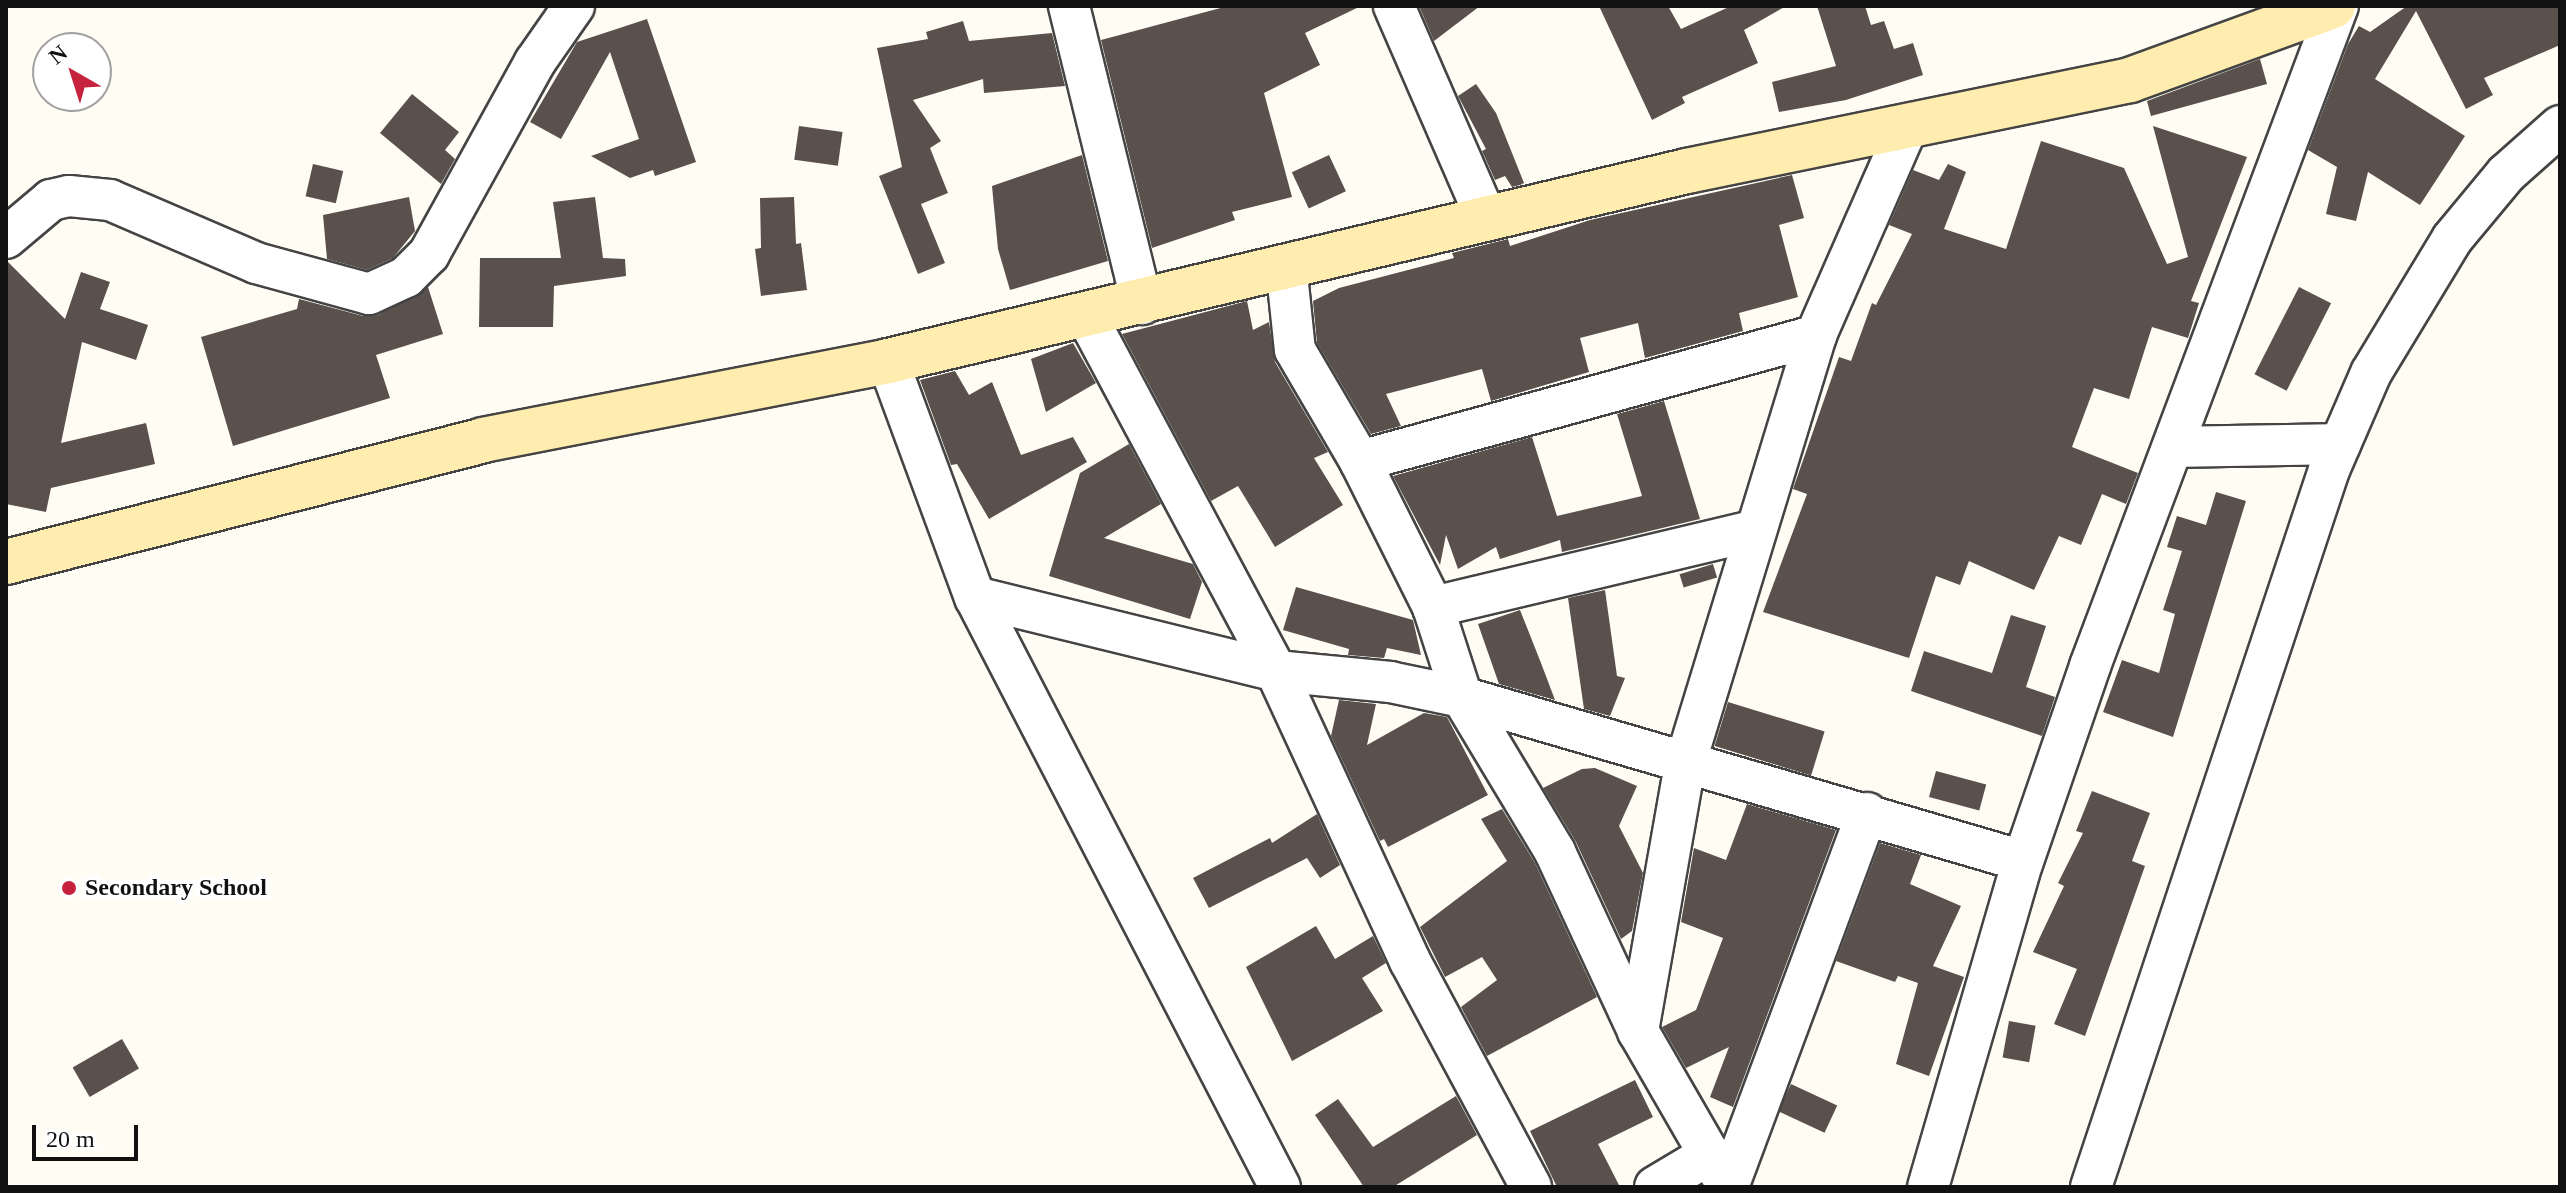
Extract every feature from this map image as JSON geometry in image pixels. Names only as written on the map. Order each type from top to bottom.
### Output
[{"type":"main road","points":[[9,557],[483,440],[888,361],[1142,304],[1286,265],[1687,171],[2130,80],[2335,6]]},
{"type":"street","points":[[6,238],[51,200],[69,196],[110,200],[256,263],[369,294],[406,277],[429,254],[535,62],[574,6]]},
{"type":"street","points":[[1069,6],[1142,304]]},
{"type":"street","points":[[1394,6],[1487,220]]},
{"type":"street","points":[[1928,1187],[2023,861],[2090,666],[2175,447],[2335,6]]},
{"type":"street","points":[[2086,1186],[2340,444],[2371,373],[2452,239],[2506,174],[2560,126]]},
{"type":"street","points":[[1638,1031],[1685,764],[1816,335],[1907,128]]},
{"type":"street","points":[[1286,265],[1295,350],[1360,461],[1433,607],[1462,697],[1555,852],[1638,1031],[1722,1176]]},
{"type":"street","points":[[1087,317],[1276,671],[1410,961],[1531,1187]]},
{"type":"street","points":[[1360,461],[1816,335]]},
{"type":"street","points":[[888,361],[975,597],[1280,1187]]},
{"type":"street","points":[[2175,447],[2340,444]]},
{"type":"street","points":[[1433,607],[1755,530]]},
{"type":"street","points":[[975,597],[1276,671],[1390,682],[1462,697],[2023,861]]},
{"type":"street","points":[[1722,1176],[1867,813]]},
{"type":"street","points":[[1655,1187],[1722,1176]]},
{"type":"building","points":[[1228,6],[1361,6],[1305,33],[1320,65],[1264,93],[1292,197],[1232,212],[1235,220],[1152,248],[1101,40]]},
{"type":"building","points":[[1419,6],[1480,6],[1434,41]]},
{"type":"building","points":[[1599,6],[1668,6],[1681,29],[1731,6],[1786,6],[1744,30],[1758,63],[1682,97],[1685,103],[1652,120]]},
{"type":"building","points":[[1817,6],[1865,6],[1871,25],[1884,21],[1894,49],[1913,43],[1923,75],[1846,100],[1779,112],[1772,82],[1836,66]]},
{"type":"building","points":[[2407,6],[2560,6],[2560,45],[2484,78],[2493,95],[2466,109],[2416,11],[2375,79],[2465,136],[2420,205],[2368,172],[2356,221],[2326,214],[2337,167],[2308,150],[2348,44],[2359,26],[2370,32]]},
{"type":"building","points":[[647,19],[696,162],[655,176],[653,170],[630,178],[591,156],[639,139],[610,52],[561,139],[530,122],[577,42]]},
{"type":"building","points":[[963,21],[969,41],[1052,33],[1065,86],[984,93],[983,79],[913,100],[941,141],[930,148],[948,193],[921,204],[945,263],[918,274],[879,176],[902,167],[877,48],[928,39],[926,32]]},
{"type":"building","points":[[2260,59],[2267,84],[2151,116],[2147,101]]},
{"type":"building","points":[[1476,84],[1496,113],[1524,183],[1520,185],[1512,187],[1505,176],[1495,180],[1482,151],[1486,149],[1458,96]]},
{"type":"building","points":[[412,94],[459,132],[445,150],[455,159],[441,184],[380,133]]},
{"type":"building","points":[[799,126],[843,132],[838,166],[794,160]]},
{"type":"building","points":[[2153,126],[2247,157],[2191,301],[2199,303],[2188,338],[2152,327],[2129,399],[2094,388],[2072,447],[2138,473],[2126,504],[2102,494],[2081,545],[2059,536],[2034,590],[1969,561],[1960,585],[1936,576],[1909,658],[1763,612],[1807,494],[1793,489],[1839,357],[1851,361],[1872,303],[1876,305],[1912,234],[1889,225],[1913,170],[1939,180],[1948,164],[1966,172],[1944,229],[2006,249],[2041,141],[2124,168],[2167,264],[2188,257]]},
{"type":"building","points":[[1082,155],[1108,261],[1010,290],[998,249],[992,186]]},
{"type":"building","points":[[1329,155],[1346,191],[1309,209],[1292,172]]},
{"type":"building","points":[[313,164],[343,171],[336,203],[306,196]]},
{"type":"building","points":[[1792,175],[1804,218],[1779,225],[1798,297],[1739,313],[1743,331],[1645,358],[1638,323],[1580,338],[1589,372],[1491,401],[1482,369],[1386,394],[1401,426],[1371,434],[1317,343],[1313,301],[1339,288],[1454,258],[1452,253],[1508,239],[1510,246],[1590,220]]},
{"type":"building","points":[[409,197],[415,231],[393,258],[367,270],[327,259],[323,215]]},
{"type":"building","points":[[595,197],[603,258],[625,259],[626,276],[554,286],[553,327],[479,327],[480,258],[561,258],[553,202]]},
{"type":"building","points":[[794,197],[796,244],[801,243],[807,290],[761,296],[755,249],[761,248],[760,198]]},
{"type":"building","points":[[6,260],[65,319],[81,272],[110,282],[100,309],[148,325],[136,360],[82,342],[61,443],[146,423],[155,464],[51,488],[46,512],[6,504]]},
{"type":"building","points":[[428,287],[443,334],[376,355],[390,398],[233,446],[201,337],[297,309],[299,299],[363,316],[378,315]]},
{"type":"building","points":[[2299,287],[2331,303],[2287,391],[2255,374]]},
{"type":"building","points":[[1247,301],[1253,330],[1269,322],[1275,362],[1328,452],[1314,458],[1343,505],[1275,547],[1238,486],[1211,501],[1122,334]]},
{"type":"building","points":[[1073,343],[1096,383],[1046,412],[1031,359]]},
{"type":"building","points":[[955,371],[969,395],[992,382],[1021,455],[1073,437],[1087,462],[989,519],[957,464],[951,465],[920,380]]},
{"type":"building","points":[[1664,401],[1700,519],[1562,552],[1560,540],[1500,559],[1496,547],[1458,569],[1446,535],[1440,565],[1393,476],[1532,437],[1557,516],[1642,496],[1617,414]]},
{"type":"building","points":[[1129,444],[1161,504],[1104,538],[1193,564],[1202,582],[1190,619],[1049,576],[1080,473]]},
{"type":"building","points":[[2216,492],[2246,501],[2173,737],[2103,712],[2122,660],[2159,673],[2175,614],[2163,610],[2182,551],[2167,547],[2177,516],[2206,525]]},
{"type":"building","points":[[1713,564],[1717,577],[1684,588],[1680,574]]},
{"type":"building","points":[[1296,587],[1413,620],[1421,655],[1387,648],[1384,658],[1348,655],[1349,649],[1283,630]]},
{"type":"building","points":[[1605,590],[1617,676],[1625,678],[1610,716],[1584,709],[1568,598]]},
{"type":"building","points":[[1520,610],[1555,700],[1499,684],[1478,624]]},
{"type":"building","points":[[2011,615],[2046,626],[2026,687],[2055,697],[2042,736],[1911,691],[1924,651],[1992,673]]},
{"type":"building","points":[[1339,700],[1376,704],[1367,745],[1424,713],[1447,717],[1488,795],[1388,847],[1384,839],[1380,841],[1331,736]]},
{"type":"building","points":[[1728,702],[1825,732],[1811,776],[1715,746]]},
{"type":"building","points":[[1595,768],[1637,786],[1619,826],[1643,873],[1632,931],[1621,939],[1576,842],[1543,788],[1582,769]]},
{"type":"building","points":[[1936,771],[1986,784],[1979,811],[1929,797]]},
{"type":"building","points":[[2092,791],[2150,813],[2132,861],[2145,866],[2085,1036],[2054,1024],[2077,969],[2033,952],[2064,886],[2058,883],[2083,833],[2076,831]]},
{"type":"building","points":[[1747,804],[1836,830],[1733,1107],[1710,1097],[1729,1047],[1686,1068],[1662,1027],[1696,1010],[1723,938],[1681,922],[1694,848],[1726,860]]},
{"type":"building","points":[[1502,809],[1535,863],[1597,997],[1487,1056],[1461,1007],[1497,980],[1482,957],[1445,977],[1420,927],[1507,861],[1481,819]]},
{"type":"building","points":[[1317,814],[1340,865],[1320,878],[1307,858],[1209,908],[1193,878],[1270,838],[1272,843]]},
{"type":"building","points":[[1880,843],[1921,855],[1910,884],[1961,906],[1933,966],[1964,977],[1929,1076],[1896,1064],[1918,983],[1898,976],[1895,982],[1836,961]]},
{"type":"building","points":[[1316,926],[1335,959],[1373,936],[1386,963],[1362,978],[1383,1011],[1292,1061],[1246,967]]},
{"type":"building","points":[[2009,1021],[2036,1026],[2029,1062],[2003,1057]]},
{"type":"building","points":[[122,1039],[139,1068],[90,1097],[73,1068]]},
{"type":"building","points":[[1635,1080],[1653,1117],[1598,1144],[1620,1187],[1557,1187],[1530,1131]]},
{"type":"building","points":[[1791,1084],[1837,1106],[1825,1133],[1778,1111]]},
{"type":"building","points":[[1456,1096],[1477,1135],[1393,1187],[1364,1187],[1315,1115],[1338,1099],[1373,1147]]},
{"type":"place","name":"Secondary School","points":[[69,888]]}]
